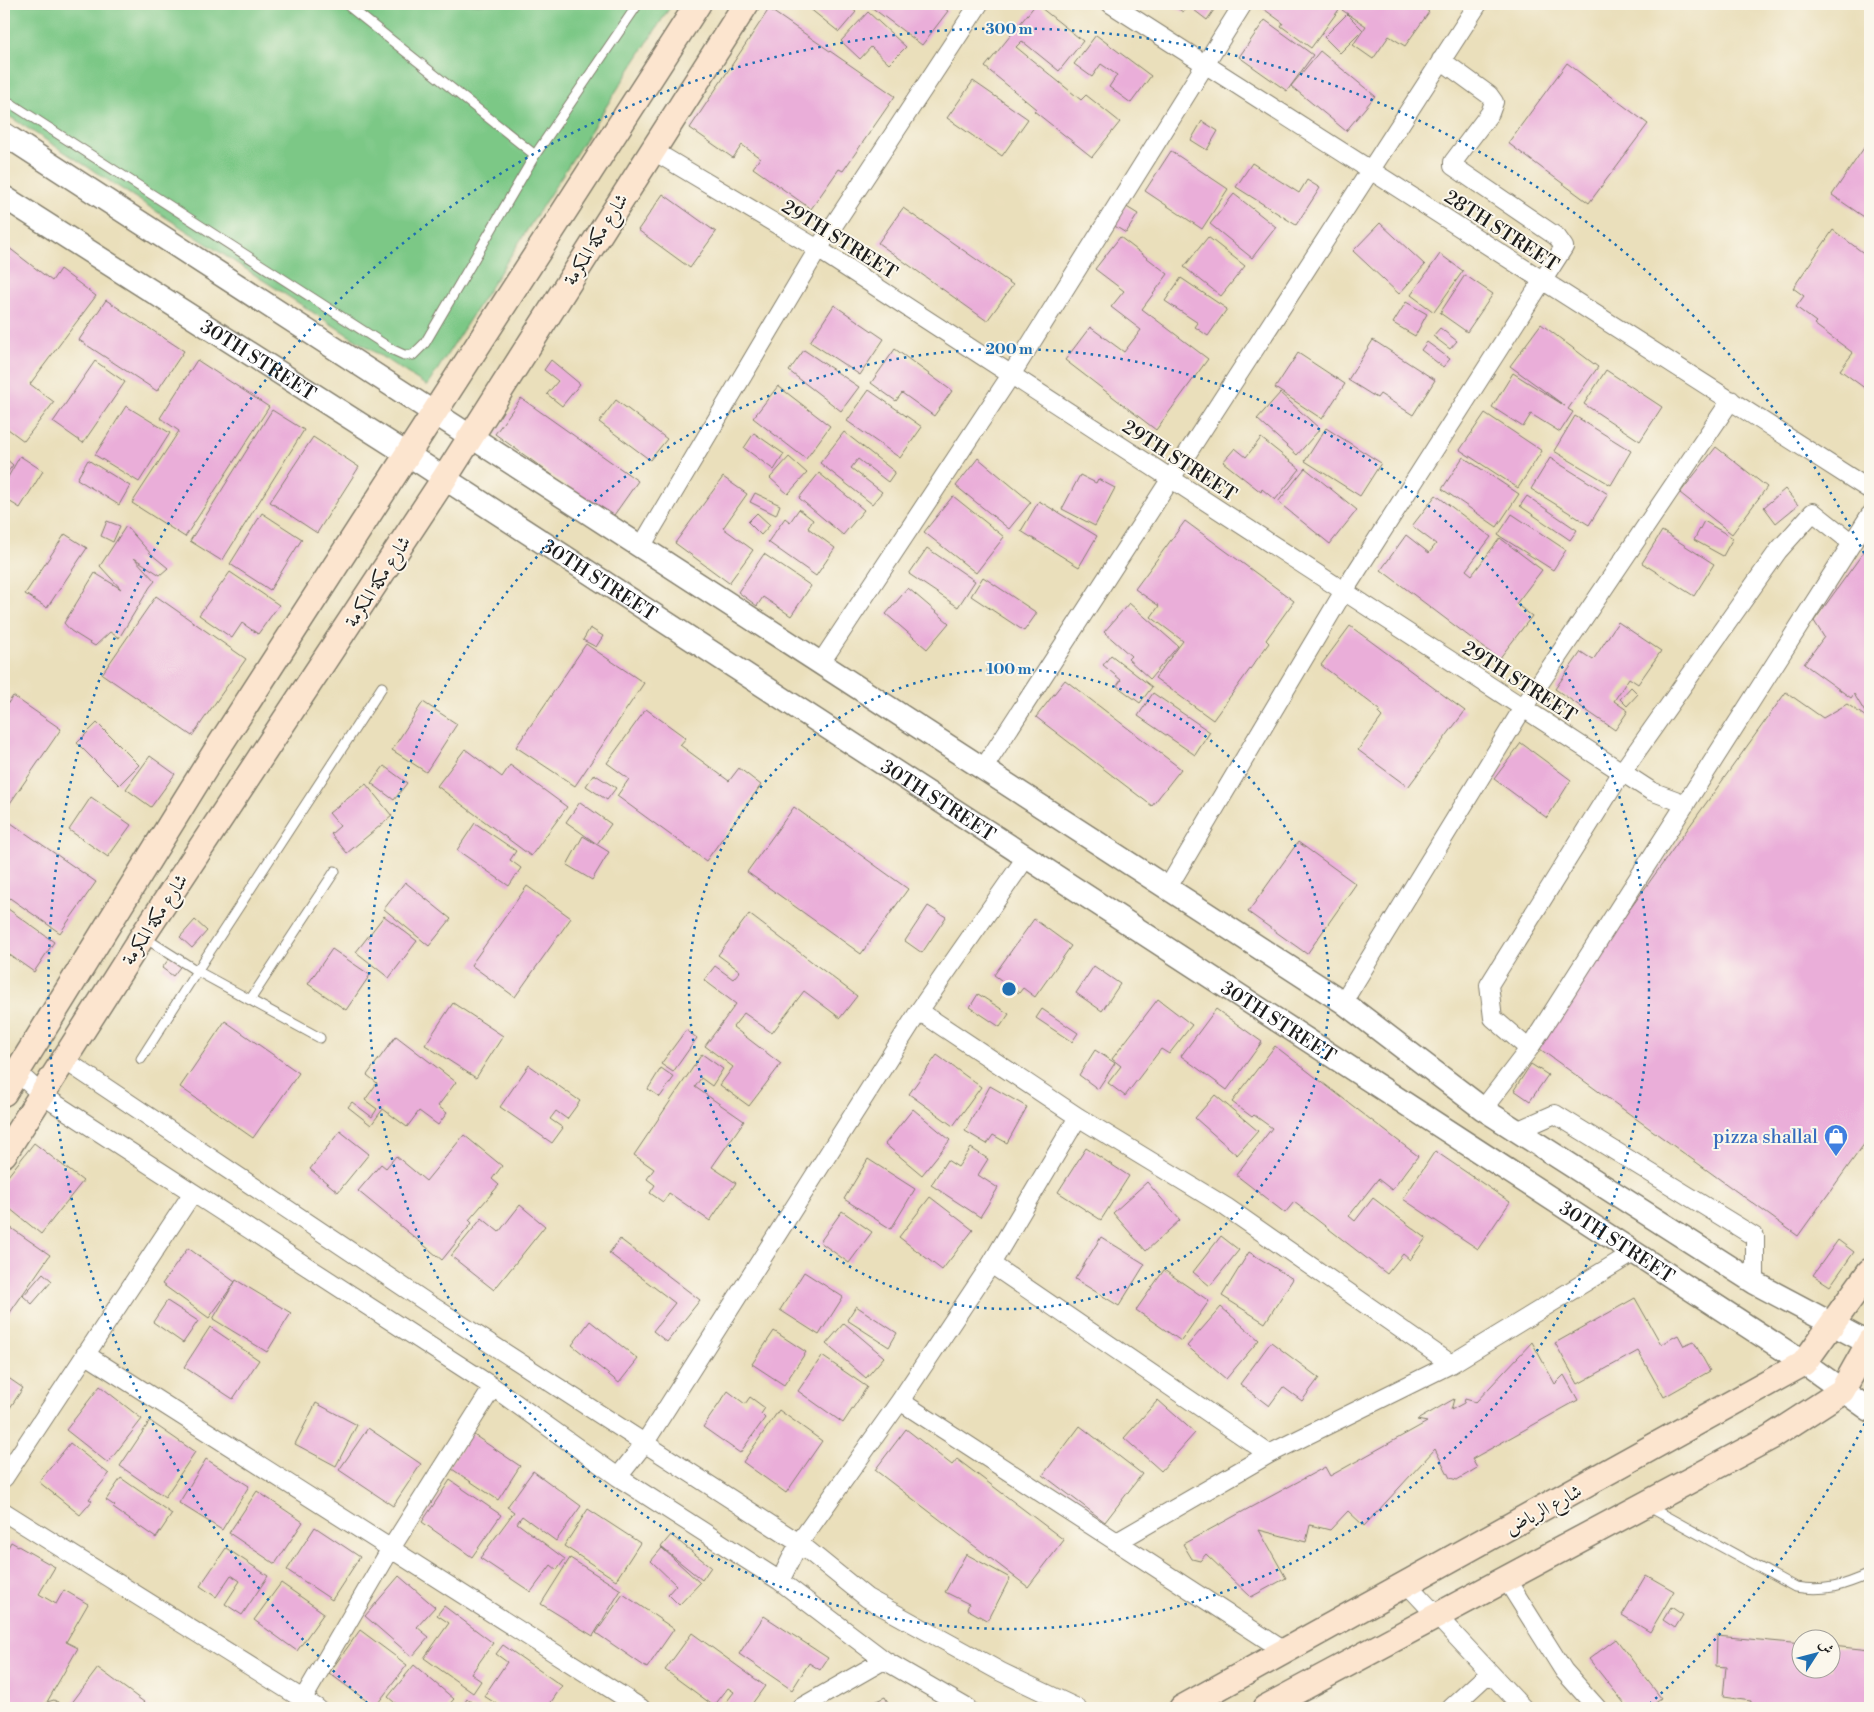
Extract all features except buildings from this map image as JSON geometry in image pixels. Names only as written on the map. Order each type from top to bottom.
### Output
[{"type":"main road","name":"شارع مكة المكرمة","points":[[4,1093],[214,754],[698,4]]},
{"type":"main road","name":"شارع مكة المكرمة","points":[[4,1154],[142,936],[444,479],[746,4]]},
{"type":"main road","name":"شارع الرياض","points":[[1182,1708],[1804,1363],[1835,1323],[1870,1271]]},
{"type":"main road","points":[[1265,1708],[1771,1437],[1842,1391],[1870,1343]]},
{"type":"street","points":[[641,547],[818,249],[979,4]]},
{"type":"street","name":"28TH STREET","points":[[1111,4],[1870,490]]},
{"type":"street","points":[[820,664],[1011,375],[1244,4]]},
{"type":"street","points":[[983,769],[1478,4]]},
{"type":"street","points":[[1167,889],[1344,592],[1564,247],[1557,237],[1453,166],[1452,162],[1490,113],[1494,102],[1489,95],[1441,60]]},
{"type":"street","points":[[4,134],[432,414],[641,547],[1342,1002],[1483,1109],[1519,1130],[1755,1283],[1835,1323],[1870,1343]]},
{"type":"street","name":"29TH STREET","points":[[652,150],[818,249],[1651,791],[1686,804]]},
{"type":"street","name":"30TH STREET","points":[[4,197],[406,454],[1633,1254],[1804,1363],[1870,1410]]},
{"type":"street","points":[[1342,1002],[1523,708],[1731,400]]},
{"type":"street","points":[[1529,1049],[1493,1018],[1489,985],[1622,772],[1778,551],[1814,512],[1852,543]]},
{"type":"street","points":[[1483,1109],[1529,1049],[1870,515]]},
{"type":"street","points":[[618,1477],[644,1444],[919,1011],[1026,858]]},
{"type":"street","points":[[919,1011],[1078,1117],[1226,1208],[1451,1364]]},
{"type":"street","points":[[63,1059],[420,1298],[799,1543],[867,1598],[1001,1672],[1077,1708]]},
{"type":"street","points":[[17,1072],[42,1095],[192,1194],[493,1387],[618,1477],[780,1581],[884,1660],[967,1708]]},
{"type":"street","points":[[1519,1130],[1555,1114],[1755,1238],[1755,1283]]},
{"type":"street","points":[[780,1581],[799,1543],[900,1401],[991,1264],[1078,1117]]},
{"type":"street","points":[[4,1478],[192,1194]]},
{"type":"street","points":[[1117,1542],[1269,1454],[1451,1364],[1633,1254]]},
{"type":"street","points":[[991,1264],[1269,1454]]},
{"type":"street","points":[[85,1354],[390,1550],[641,1708]]},
{"type":"street","points":[[4,1512],[310,1704],[390,1550],[493,1387]]},
{"type":"street","points":[[900,1401],[1286,1652]]},
{"type":"street","points":[[1506,1579],[1564,1671],[1597,1708]]},
{"type":"street","points":[[1407,1584],[1435,1617],[1523,1708]]},
{"type":"street","points":[[800,1708],[884,1660]]},
{"type":"street","points":[[1451,1708],[1489,1673]]},
{"type":"lane","points":[[346,4],[535,156]]},
{"type":"lane","points":[[4,99],[393,350],[404,355],[413,355],[425,343],[535,156],[638,4]]},
{"type":"lane","points":[[141,1059],[382,687]]},
{"type":"lane","points":[[250,1000],[335,872]]},
{"type":"lane","points":[[142,936],[197,971],[320,1038]]},
{"type":"lane","points":[[1645,1504],[1795,1587],[1816,1591],[1834,1588],[1870,1574]]},
{"type":"green space","points":[[4,4],[672,4],[427,386],[4,113]]},
{"type":"place","name":"pizza shallal","points":[[1836,1157]]}]
